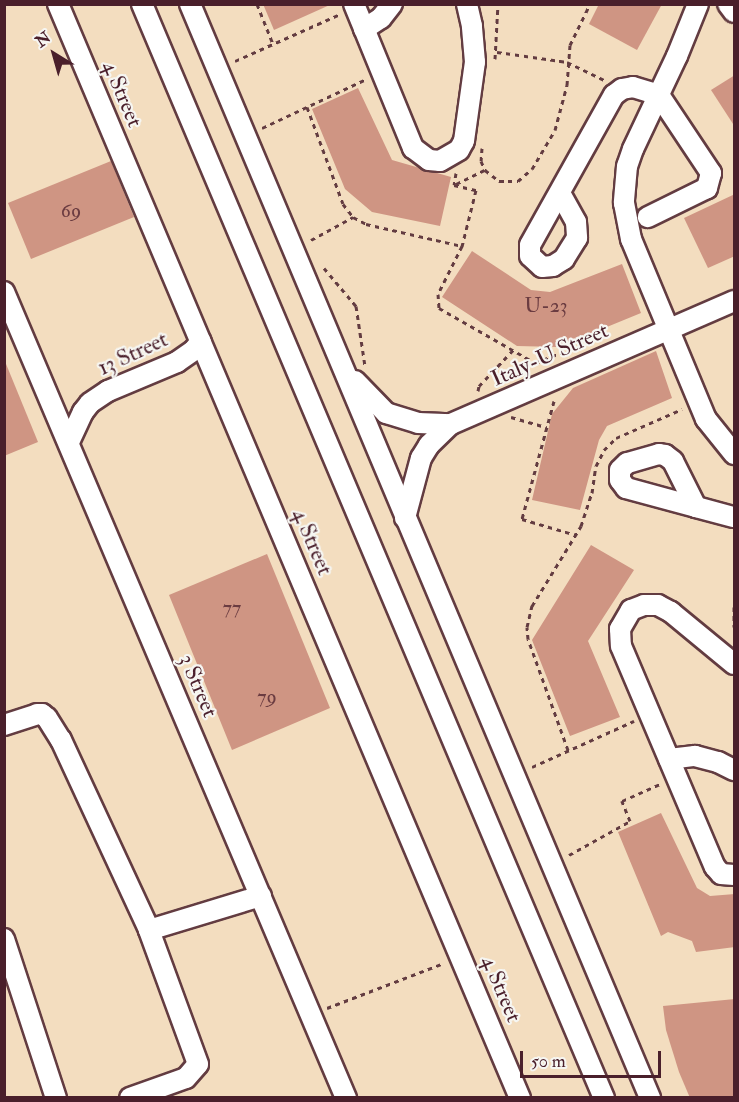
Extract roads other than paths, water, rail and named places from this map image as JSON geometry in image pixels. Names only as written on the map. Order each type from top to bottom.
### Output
[{"type":"street","name":"4 Street","points":[[58,4],[520,1098]]},
{"type":"street","points":[[142,4],[604,1098]]},
{"type":"street","points":[[190,4],[651,1098]]},
{"type":"street","points":[[364,28],[381,18],[392,4]]},
{"type":"street","points":[[354,6],[409,140],[419,155],[440,161],[459,150],[464,141],[475,62],[472,26],[467,4]]},
{"type":"street","points":[[698,4],[659,95],[633,148],[627,166],[624,203],[631,239],[706,419],[735,454]]},
{"type":"street","points":[[728,4],[735,12]]},
{"type":"street","points":[[560,193],[614,95],[622,89],[633,87],[659,95],[710,168],[711,178],[702,190],[648,217]]},
{"type":"street","name":"3 Street","points":[[4,292],[346,1098]]},
{"type":"street","name":"Italy-U Street","points":[[405,518],[421,458],[429,445],[451,424],[735,300]]},
{"type":"street","name":"13 Street","points":[[69,442],[82,412],[95,399],[108,391],[177,362],[194,350],[201,341]]},
{"type":"street","name":"Italy-U Street","points":[[342,366],[369,399],[386,413],[418,423],[451,424]]},
{"type":"street","points":[[696,507],[735,517]]},
{"type":"street","points":[[735,664],[665,608],[651,604],[631,610],[622,622],[619,637],[715,867],[722,874],[735,875]]},
{"type":"street","points":[[4,725],[34,714],[42,714],[61,740],[149,930],[198,1064],[186,1078],[130,1098]]},
{"type":"street","points":[[673,768],[695,756],[718,762],[735,770]]},
{"type":"street","points":[[149,930],[261,896]]},
{"type":"street","points":[[4,939],[13,990],[56,1098]]}]
